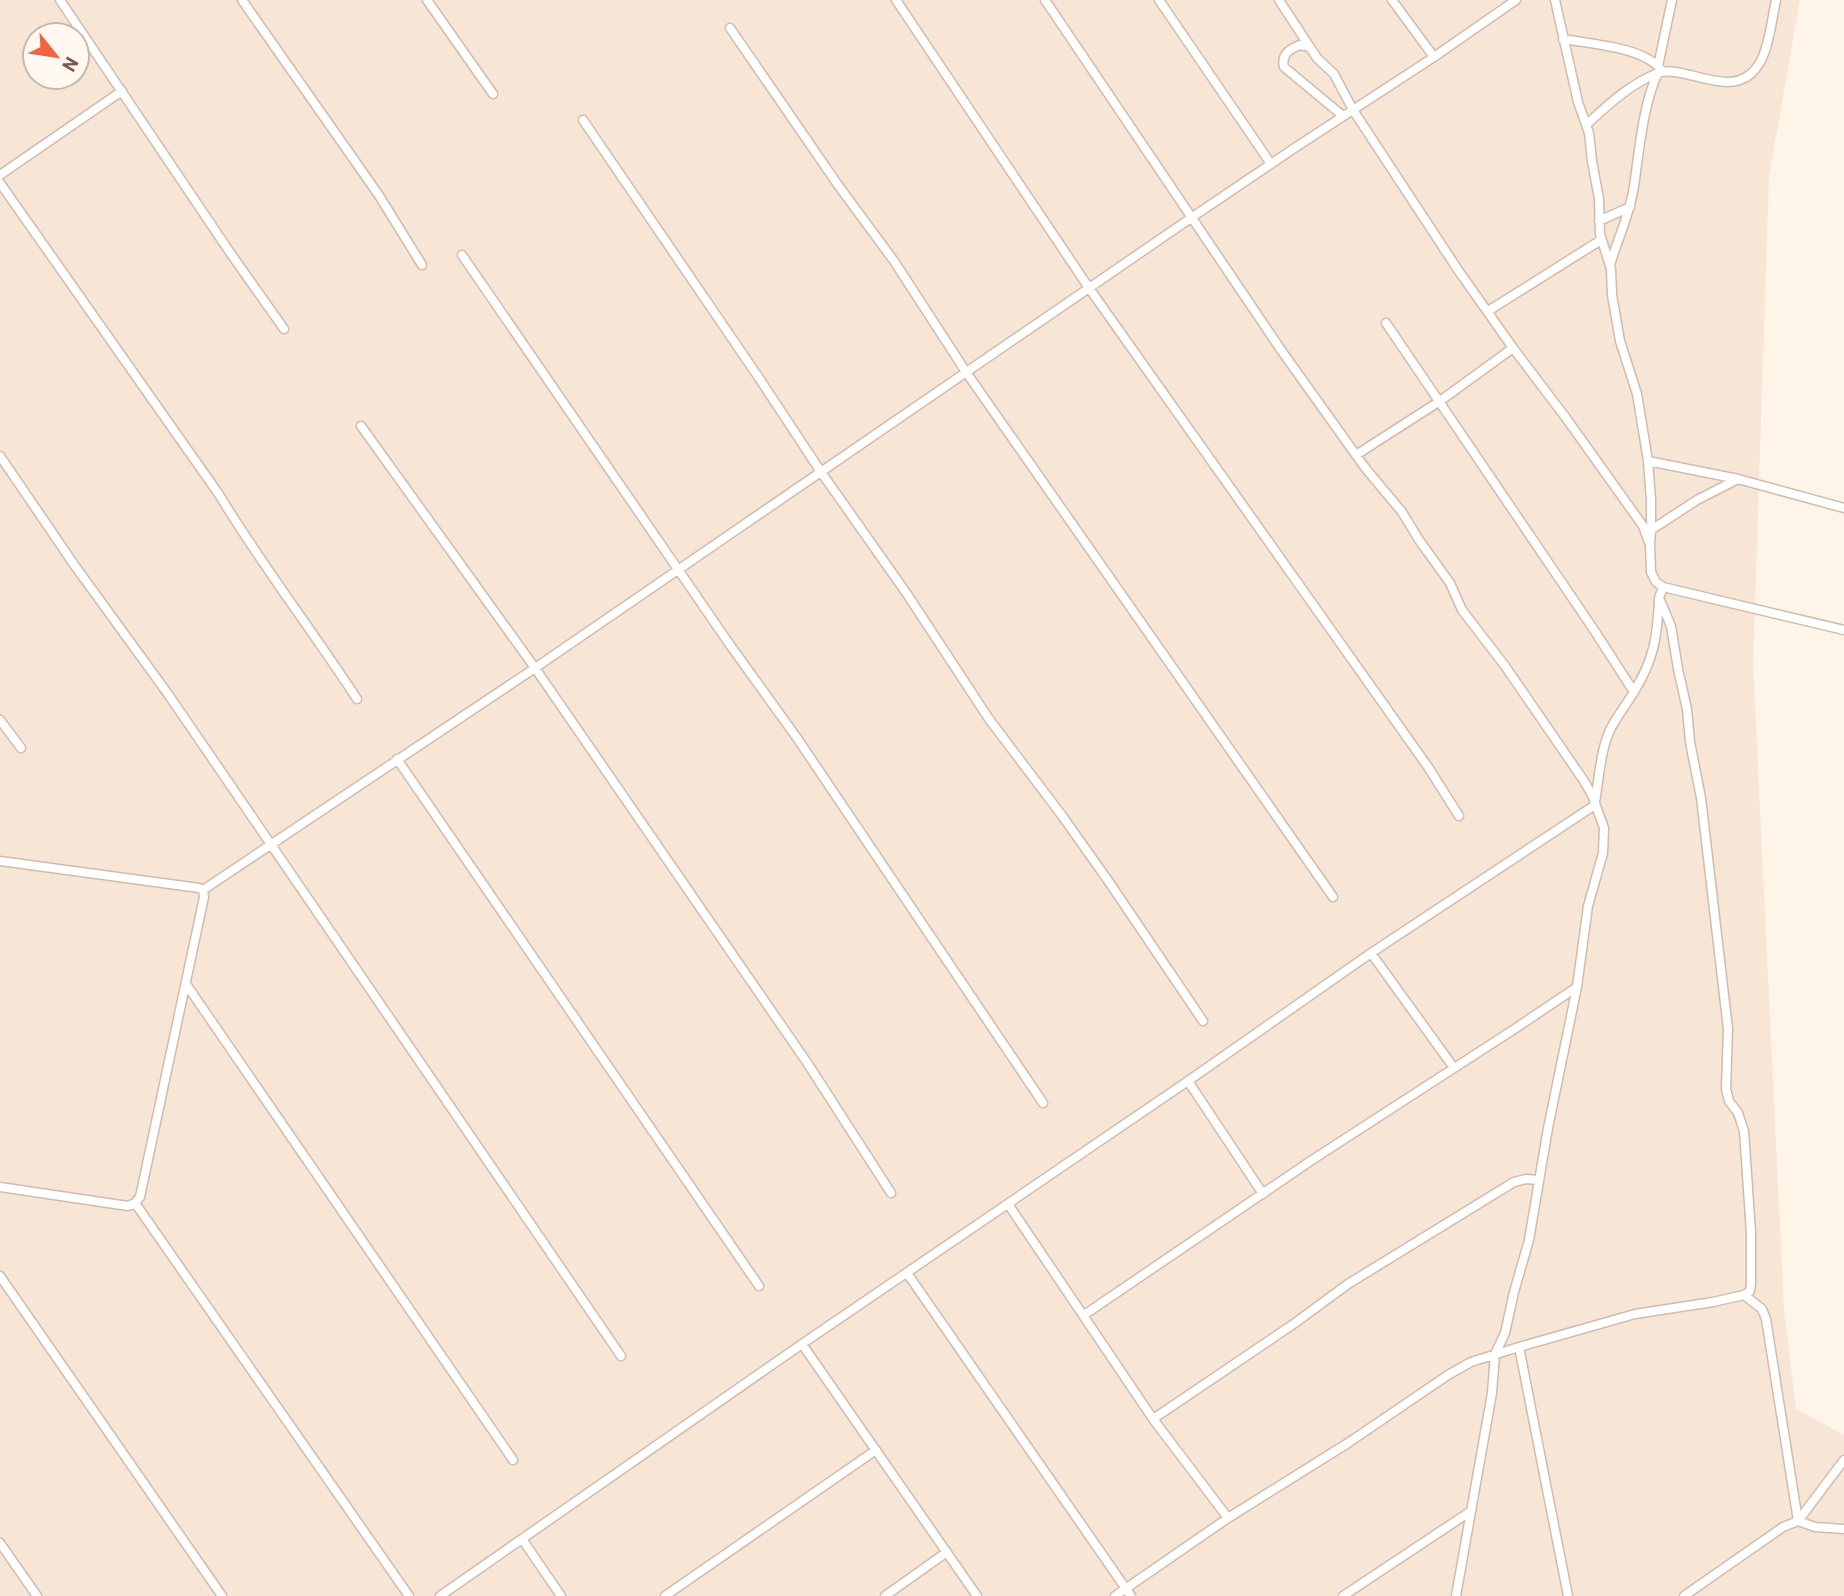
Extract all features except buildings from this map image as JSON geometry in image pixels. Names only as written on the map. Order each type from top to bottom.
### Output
[{"type":"street","points":[[60,0],[284,329]]},
{"type":"street","points":[[242,0],[378,194],[422,265]]},
{"type":"street","points":[[426,0],[493,94]]},
{"type":"street","points":[[896,0],[1089,288],[1428,767],[1459,816]]},
{"type":"street","points":[[1045,0],[1281,351],[1356,455],[1402,512],[1450,583],[1462,610],[1505,666],[1584,781],[1604,828],[1603,853],[1590,896],[1577,987],[1525,1257],[1505,1332],[1495,1354],[1492,1393],[1456,1596]]},
{"type":"street","points":[[1159,0],[1270,164]]},
{"type":"street","points":[[1279,0],[1321,63],[1334,74],[1353,110],[1458,270],[1643,526],[1650,545]]},
{"type":"street","points":[[1392,0],[1434,57]]},
{"type":"street","points":[[0,861],[203,890],[535,668],[1270,164],[1516,0]]},
{"type":"street","points":[[1555,0],[1578,102],[1587,124],[1599,199],[1601,240],[1610,266],[1620,341],[1637,394],[1648,461],[1653,577],[1663,587],[1844,630]]},
{"type":"street","points":[[1610,266],[1630,207],[1652,85],[1659,70],[1672,0]]},
{"type":"street","points":[[1563,39],[1636,52],[1649,58],[1659,70],[1721,82],[1739,81],[1757,69],[1763,58],[1776,0]]},
{"type":"street","points":[[730,28],[894,261],[965,372],[1333,897]]},
{"type":"street","points":[[1310,47],[1300,45],[1286,52],[1283,67],[1343,116]]},
{"type":"street","points":[[1587,124],[1628,90],[1659,70]]},
{"type":"street","points":[[0,175],[122,91]]},
{"type":"street","points":[[583,120],[821,472],[908,594],[989,719],[1063,817],[1203,1021]]},
{"type":"street","points":[[0,183],[218,493],[357,699]]},
{"type":"street","points":[[1599,221],[1630,207]]},
{"type":"street","points":[[1488,311],[1601,240]]},
{"type":"street","points":[[462,255],[797,738],[1044,1104]]},
{"type":"street","points":[[1386,323],[1634,692]]},
{"type":"street","points":[[1356,455],[1440,401],[1513,348]]},
{"type":"street","points":[[361,426],[535,668],[808,1064],[891,1193]]},
{"type":"street","points":[[0,456],[75,566],[168,694],[621,1356]]},
{"type":"street","points":[[1648,461],[1738,479],[1844,508]]},
{"type":"street","points":[[1651,530],[1697,500],[1738,479]]},
{"type":"street","points":[[440,1596],[1371,953],[1595,804],[1604,747],[1609,733],[1615,719],[1645,674],[1654,648],[1659,598],[1663,587]]},
{"type":"street","points":[[1115,1596],[1129,1592],[1228,1518],[1471,1362],[1635,1314],[1713,1302],[1745,1295],[1750,1291],[1751,1233],[1744,1131],[1738,1113],[1727,1095],[1728,1029],[1701,798],[1671,626],[1659,598]]},
{"type":"street","points":[[0,720],[21,748]]},
{"type":"street","points":[[397,759],[759,1286]]},
{"type":"street","points":[[0,1187],[128,1206],[135,1203],[143,1191],[203,902],[203,890]]},
{"type":"street","points":[[1371,953],[1454,1068]]},
{"type":"street","points":[[186,984],[513,1460]]},
{"type":"street","points":[[1084,1315],[1312,1160],[1577,987]]},
{"type":"street","points":[[1188,1081],[1263,1194]]},
{"type":"street","points":[[1153,1419],[1348,1284],[1421,1238],[1514,1182],[1539,1180]]},
{"type":"street","points":[[135,1203],[408,1596]]},
{"type":"street","points":[[1008,1204],[1153,1419],[1228,1518]]},
{"type":"street","points":[[907,1273],[1129,1592]]},
{"type":"street","points":[[0,1276],[222,1596]]},
{"type":"street","points":[[1745,1295],[1762,1309],[1766,1319],[1798,1521]]},
{"type":"street","points":[[802,1344],[977,1596]]},
{"type":"street","points":[[1519,1347],[1568,1596]]},
{"type":"street","points":[[665,1596],[876,1450]]},
{"type":"street","points":[[1684,1596],[1783,1527],[1798,1521],[1844,1460]]},
{"type":"street","points":[[1343,1596],[1471,1511]]},
{"type":"street","points":[[1798,1521],[1815,1527],[1844,1529]]},
{"type":"street","points":[[522,1539],[561,1596]]},
{"type":"street","points":[[0,1543],[37,1596]]},
{"type":"street","points":[[885,1596],[947,1552]]},
{"type":"shaded area","points":[[0,0],[1800,0],[1769,176],[1753,664],[1784,1310],[1796,1409],[1844,1435],[1844,1596],[0,1596]]}]
